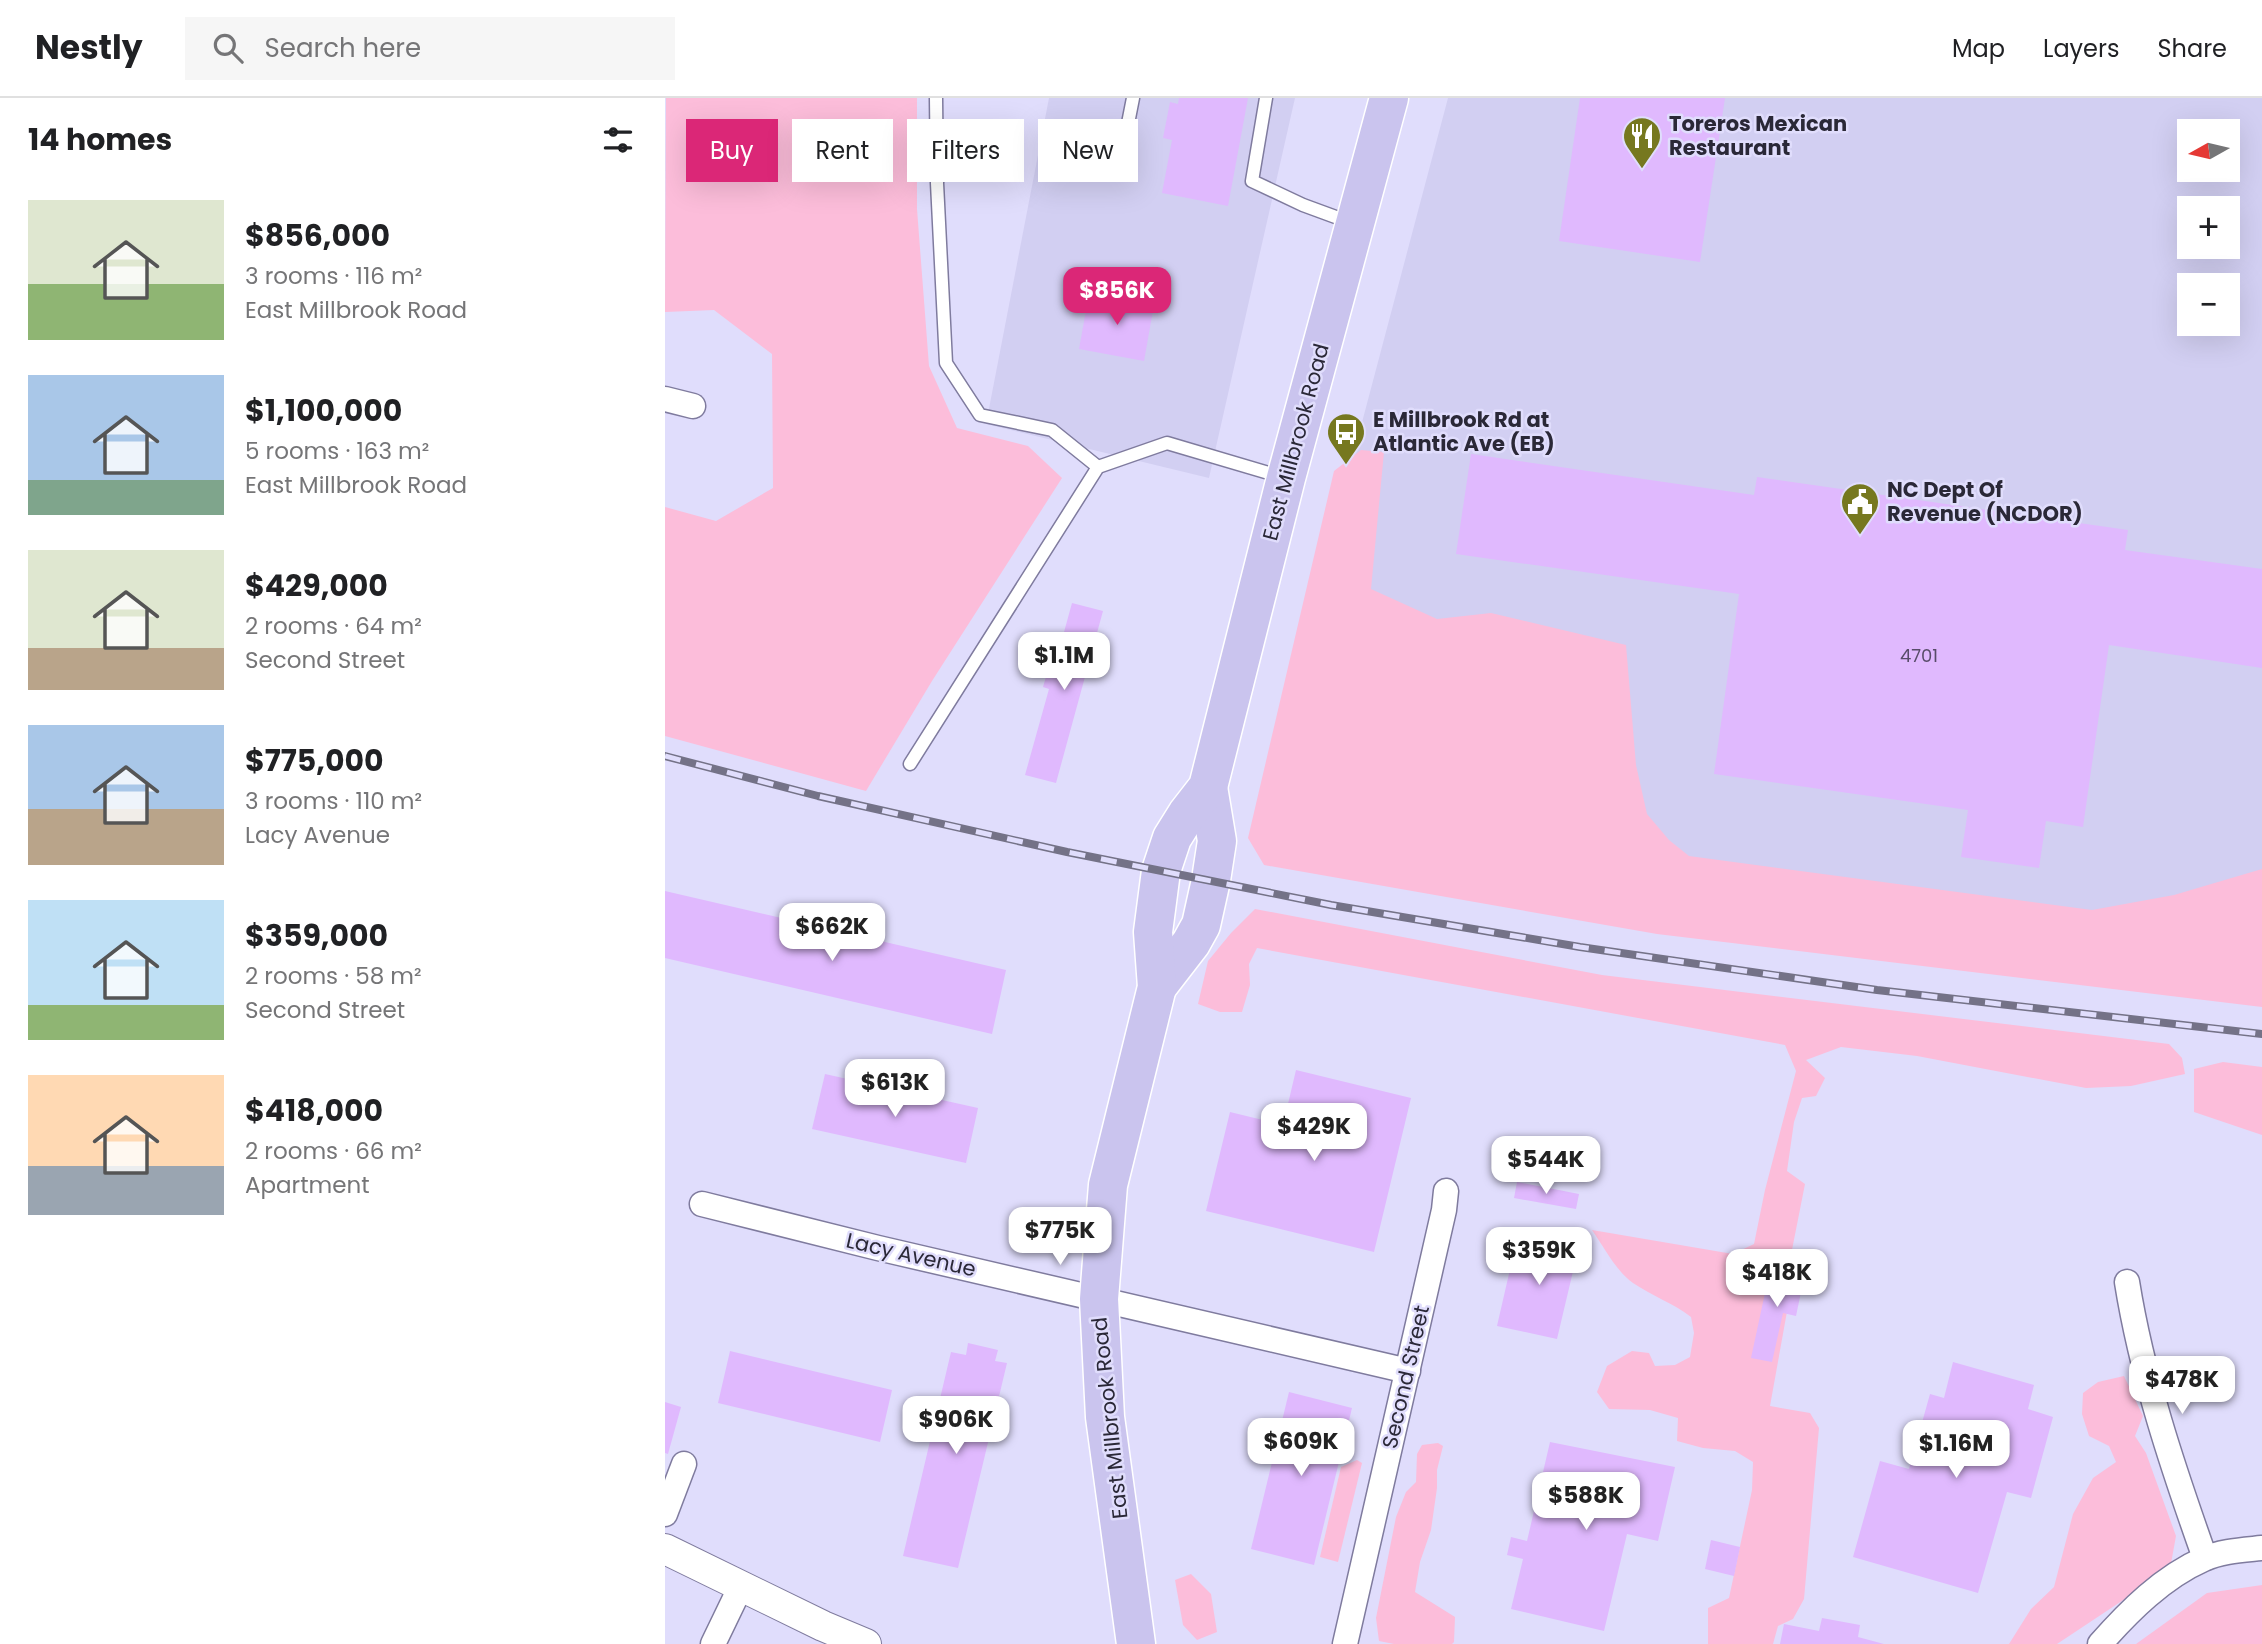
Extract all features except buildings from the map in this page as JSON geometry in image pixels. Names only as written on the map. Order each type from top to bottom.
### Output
[{"type":"main road","name":"East Millbrook Road","points":[[1157,987],[1191,943],[1201,925],[1217,841],[1208,787],[1286,478],[1388,98]]},
{"type":"main road","name":"East Millbrook Road","points":[[1136,1644],[1105,1417],[1099,1299],[1108,1185],[1157,987],[1153,932],[1161,871],[1172,838],[1208,787]]},
{"type":"street","points":[[665,399],[693,406]]},
{"type":"street","name":"Second Street","points":[[1345,1644],[1446,1191]]},
{"type":"street","name":"Lacy Avenue","points":[[702,1204],[1408,1371]]},
{"type":"street","points":[[2127,1282],[2144,1365],[2205,1558]]},
{"type":"street","points":[[665,1514],[684,1464]]},
{"type":"street","points":[[2100,1644],[2138,1603],[2166,1581],[2205,1558],[2262,1548]]},
{"type":"street","points":[[665,1549],[823,1626],[866,1644]]},
{"type":"street","points":[[713,1644],[741,1586]]},
{"type":"lane","points":[[936,98],[937,183],[946,363],[980,415],[1052,430],[1098,467]]},
{"type":"lane","points":[[1129,119],[1133,98]]},
{"type":"lane","points":[[1266,98],[1252,181],[1303,205],[1353,224]]},
{"type":"lane","points":[[910,764],[1098,467],[1167,443],[1286,478]]},
{"type":"shaded area","points":[[666,98],[917,98],[917,119],[907,119],[907,182],[917,182],[929,366],[957,428],[1028,446],[1062,478],[932,681],[866,791],[665,736],[665,507],[716,521],[773,488],[772,354],[714,310],[665,312]]},
{"type":"shaded area","points":[[1049,98],[1295,98],[1209,478],[986,424],[1038,155],[1038,182],[1138,182],[1138,119],[1045,119]]},
{"type":"shaded area","points":[[1448,98],[2262,98],[2262,960],[1260,807]]},
{"type":"shaded area","points":[[1361,450],[1384,452],[1371,589],[1437,619],[1491,613],[1626,645],[1636,765],[1647,814],[1669,840],[1689,856],[2092,910],[2174,895],[2262,869],[2262,1007],[1657,934],[1264,865],[1248,838],[1334,471]]},
{"type":"shaded area","points":[[1255,909],[1602,975],[2169,1044],[2182,1058],[2185,1074],[2131,1086],[2086,1088],[1917,1056],[1841,1047],[1806,1060],[1825,1078],[1816,1096],[1802,1098],[1794,1122],[1787,1171],[1805,1184],[1789,1265],[1788,1306],[1770,1406],[1810,1413],[1819,1428],[1804,1599],[1793,1619],[1778,1626],[1773,1644],[1708,1644],[1708,1608],[1729,1598],[1752,1490],[1753,1462],[1735,1451],[1703,1448],[1677,1441],[1678,1418],[1650,1410],[1609,1409],[1597,1392],[1607,1366],[1632,1351],[1649,1353],[1655,1366],[1675,1365],[1690,1357],[1694,1333],[1691,1317],[1627,1278],[1592,1230],[1733,1254],[1754,1244],[1796,1071],[1785,1045],[1257,948],[1249,964],[1250,985],[1242,1012],[1220,1012],[1198,1004],[1208,961]]},
{"type":"shaded area","points":[[2223,1062],[2262,1067],[2262,1135],[2194,1112],[2194,1069]]},
{"type":"shaded area","points":[[2124,1376],[2143,1416],[2135,1436],[2146,1453],[2176,1536],[2170,1569],[2057,1644],[2009,1644],[2031,1609],[2054,1587],[2073,1514],[2093,1478],[2116,1462],[2109,1446],[2089,1436],[2082,1414],[2083,1393],[2098,1382]]},
{"type":"shaded area","points":[[1438,1443],[1443,1446],[1437,1470],[1431,1530],[1420,1562],[1415,1592],[1455,1617],[1454,1642],[1394,1644],[1379,1641],[1376,1618],[1396,1517],[1406,1492],[1416,1482],[1417,1454],[1422,1445]]},
{"type":"shaded area","points":[[1357,1460],[1362,1463],[1338,1562],[1320,1557],[1341,1467]]},
{"type":"shaded area","points":[[1191,1574],[1211,1594],[1217,1632],[1197,1640],[1183,1625],[1175,1580]]},
{"type":"shaded area","points":[[2262,1585],[2262,1644],[2136,1644],[2207,1593]]},
{"type":"railway","points":[[665,756],[818,796],[1067,852],[1331,905],[1580,947],[1877,990],[2262,1034]]},
{"type":"place","name":"Toreros Mexican Restaurant","points":[[1642,170]]},
{"type":"place","name":"E Millbrook Rd at Atlantic Ave (EB)","points":[[1346,466]]},
{"type":"place","name":"NC Dept Of Revenue (NCDOR)","points":[[1860,536]]}]
